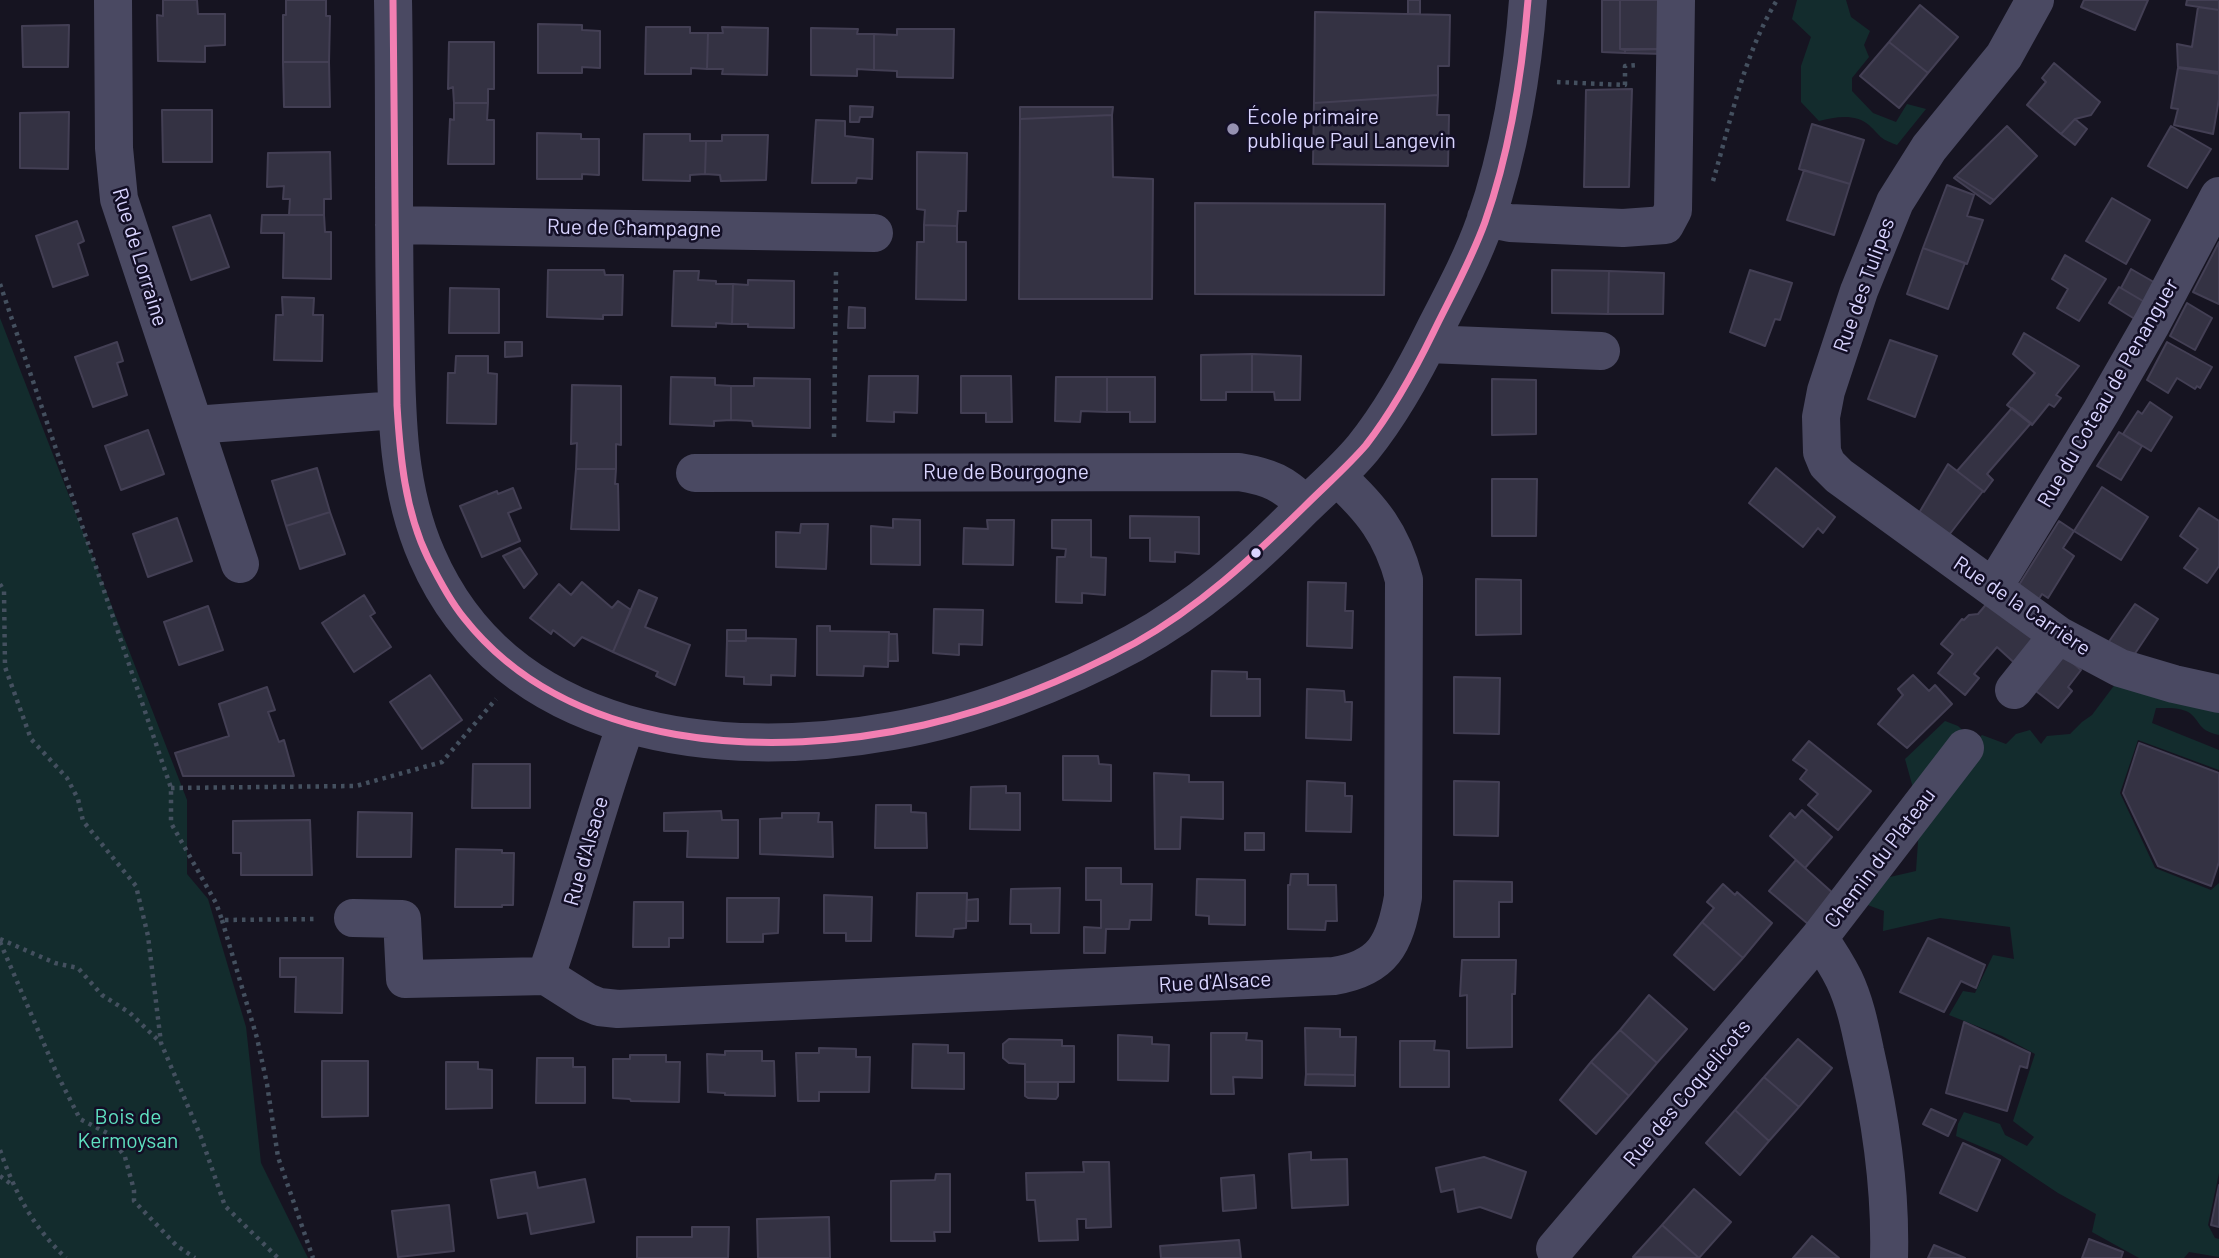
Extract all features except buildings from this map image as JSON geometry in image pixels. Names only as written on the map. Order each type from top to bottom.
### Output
[{"type":"street","name":"Rue de Lorraine","points":[[113,0],[114,148],[119,199],[240,564]]},
{"type":"street","points":[[393,0],[399,445],[409,505],[427,558],[446,593],[492,648],[520,672],[555,696],[583,710],[660,734],[702,740],[797,742],[896,731],[988,706],[1092,664],[1184,613],[1231,577],[1337,477],[1382,423],[1428,344],[1473,252],[1501,167],[1518,79],[1528,0]]},
{"type":"street","points":[[1486,218],[1510,223],[1623,228],[1664,225],[1671,217],[1676,0]]},
{"type":"street","name":"Rue des Tulipes","points":[[1946,554],[1839,476],[1827,464],[1822,452],[1821,417],[1832,370],[1858,291],[1895,202],[1928,148],[2004,57],[2035,0]]},
{"type":"street","name":"Rue du Coteau de Penanguer","points":[[1993,587],[2101,412],[2219,196]]},
{"type":"street","name":"Rue de Champagne","points":[[394,225],[874,233]]},
{"type":"street","points":[[1428,344],[1601,351]]},
{"type":"street","points":[[194,425],[397,410]]},
{"type":"street","name":"Rue de Bourgogne","points":[[695,473],[1239,472],[1261,475],[1280,483],[1306,505]]},
{"type":"street","name":"Rue d'Alsace","points":[[626,725],[599,800],[569,911],[546,976],[599,1007],[618,1009],[1354,973],[1368,967],[1384,951],[1399,919],[1403,897],[1405,580],[1394,546],[1374,514],[1337,477]]},
{"type":"street","name":"Rue de la Carrière","points":[[1946,554],[2058,635],[2131,672],[2219,694]]},
{"type":"street","points":[[2014,690],[2058,635]]},
{"type":"street","name":"Chemin du Plateau","points":[[1889,1258],[1889,1194],[1876,1097],[1853,1000],[1836,964],[1819,938],[1965,748]]},
{"type":"street","points":[[354,919],[402,919],[405,979],[546,976]]},
{"type":"street","name":"Rue des Coquelicots","points":[[1555,1249],[1819,938]]},
{"type":"path","points":[[1712,186],[1753,49],[1777,0]]},
{"type":"path","points":[[1518,79],[1625,85],[1625,66],[1675,65]]},
{"type":"path","points":[[834,472],[836,231]]},
{"type":"path","points":[[0,284],[171,788],[171,823],[216,903],[222,920],[257,1038],[278,1157],[313,1258]]},
{"type":"path","points":[[0,584],[4,591],[5,667],[31,739],[67,778],[78,799],[83,821],[136,886],[148,936],[161,1043],[201,1137],[225,1206],[278,1258]]},
{"type":"path","points":[[171,788],[356,786],[442,762],[520,672]]},
{"type":"path","points":[[222,920],[354,919]]},
{"type":"path","points":[[0,940],[55,963],[78,968],[103,995],[130,1013],[161,1043]]},
{"type":"path","points":[[0,940],[57,1074],[80,1119],[109,1134],[125,1157],[134,1190],[134,1201],[177,1246],[195,1258]]},
{"type":"path","points":[[0,1150],[12,1185],[44,1237],[66,1258]]},
{"type":"path","points":[[0,1176],[12,1185]]},
{"type":"green space","points":[[1797,0],[1846,0],[1851,17],[1870,31],[1864,45],[1869,57],[1852,78],[1852,91],[1873,113],[1896,122],[1907,104],[1926,109],[1897,145],[1883,139],[1869,125],[1858,119],[1838,117],[1819,121],[1801,102],[1801,66],[1811,37],[1792,19]]},
{"type":"green space","name":"Bois de Kermoysan","points":[[0,318],[187,800],[187,874],[208,899],[246,1027],[261,1163],[308,1258],[0,1258]]},
{"type":"green space","points":[[2116,683],[2219,706],[2219,735],[2206,730],[2191,714],[2179,709],[2156,708],[2152,723],[2219,750],[2219,770],[2138,740],[2120,793],[2155,868],[2211,890],[2219,883],[2219,1173],[2208,1225],[2215,1238],[2219,1239],[2219,1257],[2189,1252],[2184,1258],[2139,1258],[2092,1232],[2096,1214],[2058,1193],[2001,1155],[1956,1136],[1964,1112],[2000,1124],[2005,1135],[2027,1146],[2034,1137],[2013,1121],[2035,1054],[2002,1036],[1949,1015],[1963,991],[1975,993],[1993,955],[2014,959],[2010,927],[1940,918],[1883,931],[1884,911],[1865,904],[1877,880],[1916,871],[1920,813],[1905,759],[1945,721],[1958,726],[1975,742],[1982,735],[2006,744],[2016,734],[2030,730],[2041,744],[2047,736],[2070,734],[2092,715]]},
{"type":"transit line","points":[[393,0],[398,424],[409,502],[428,558],[464,618],[508,662],[559,696],[615,720],[676,734],[739,742],[802,742],[865,736],[951,718],[1032,691],[1110,656],[1159,629],[1203,598],[1265,545],[1351,461],[1376,432],[1418,362],[1460,278],[1494,195],[1508,140],[1528,0]]},
{"type":"place","name":"École primaire publique Paul Langevin","points":[[1233,129]]}]
